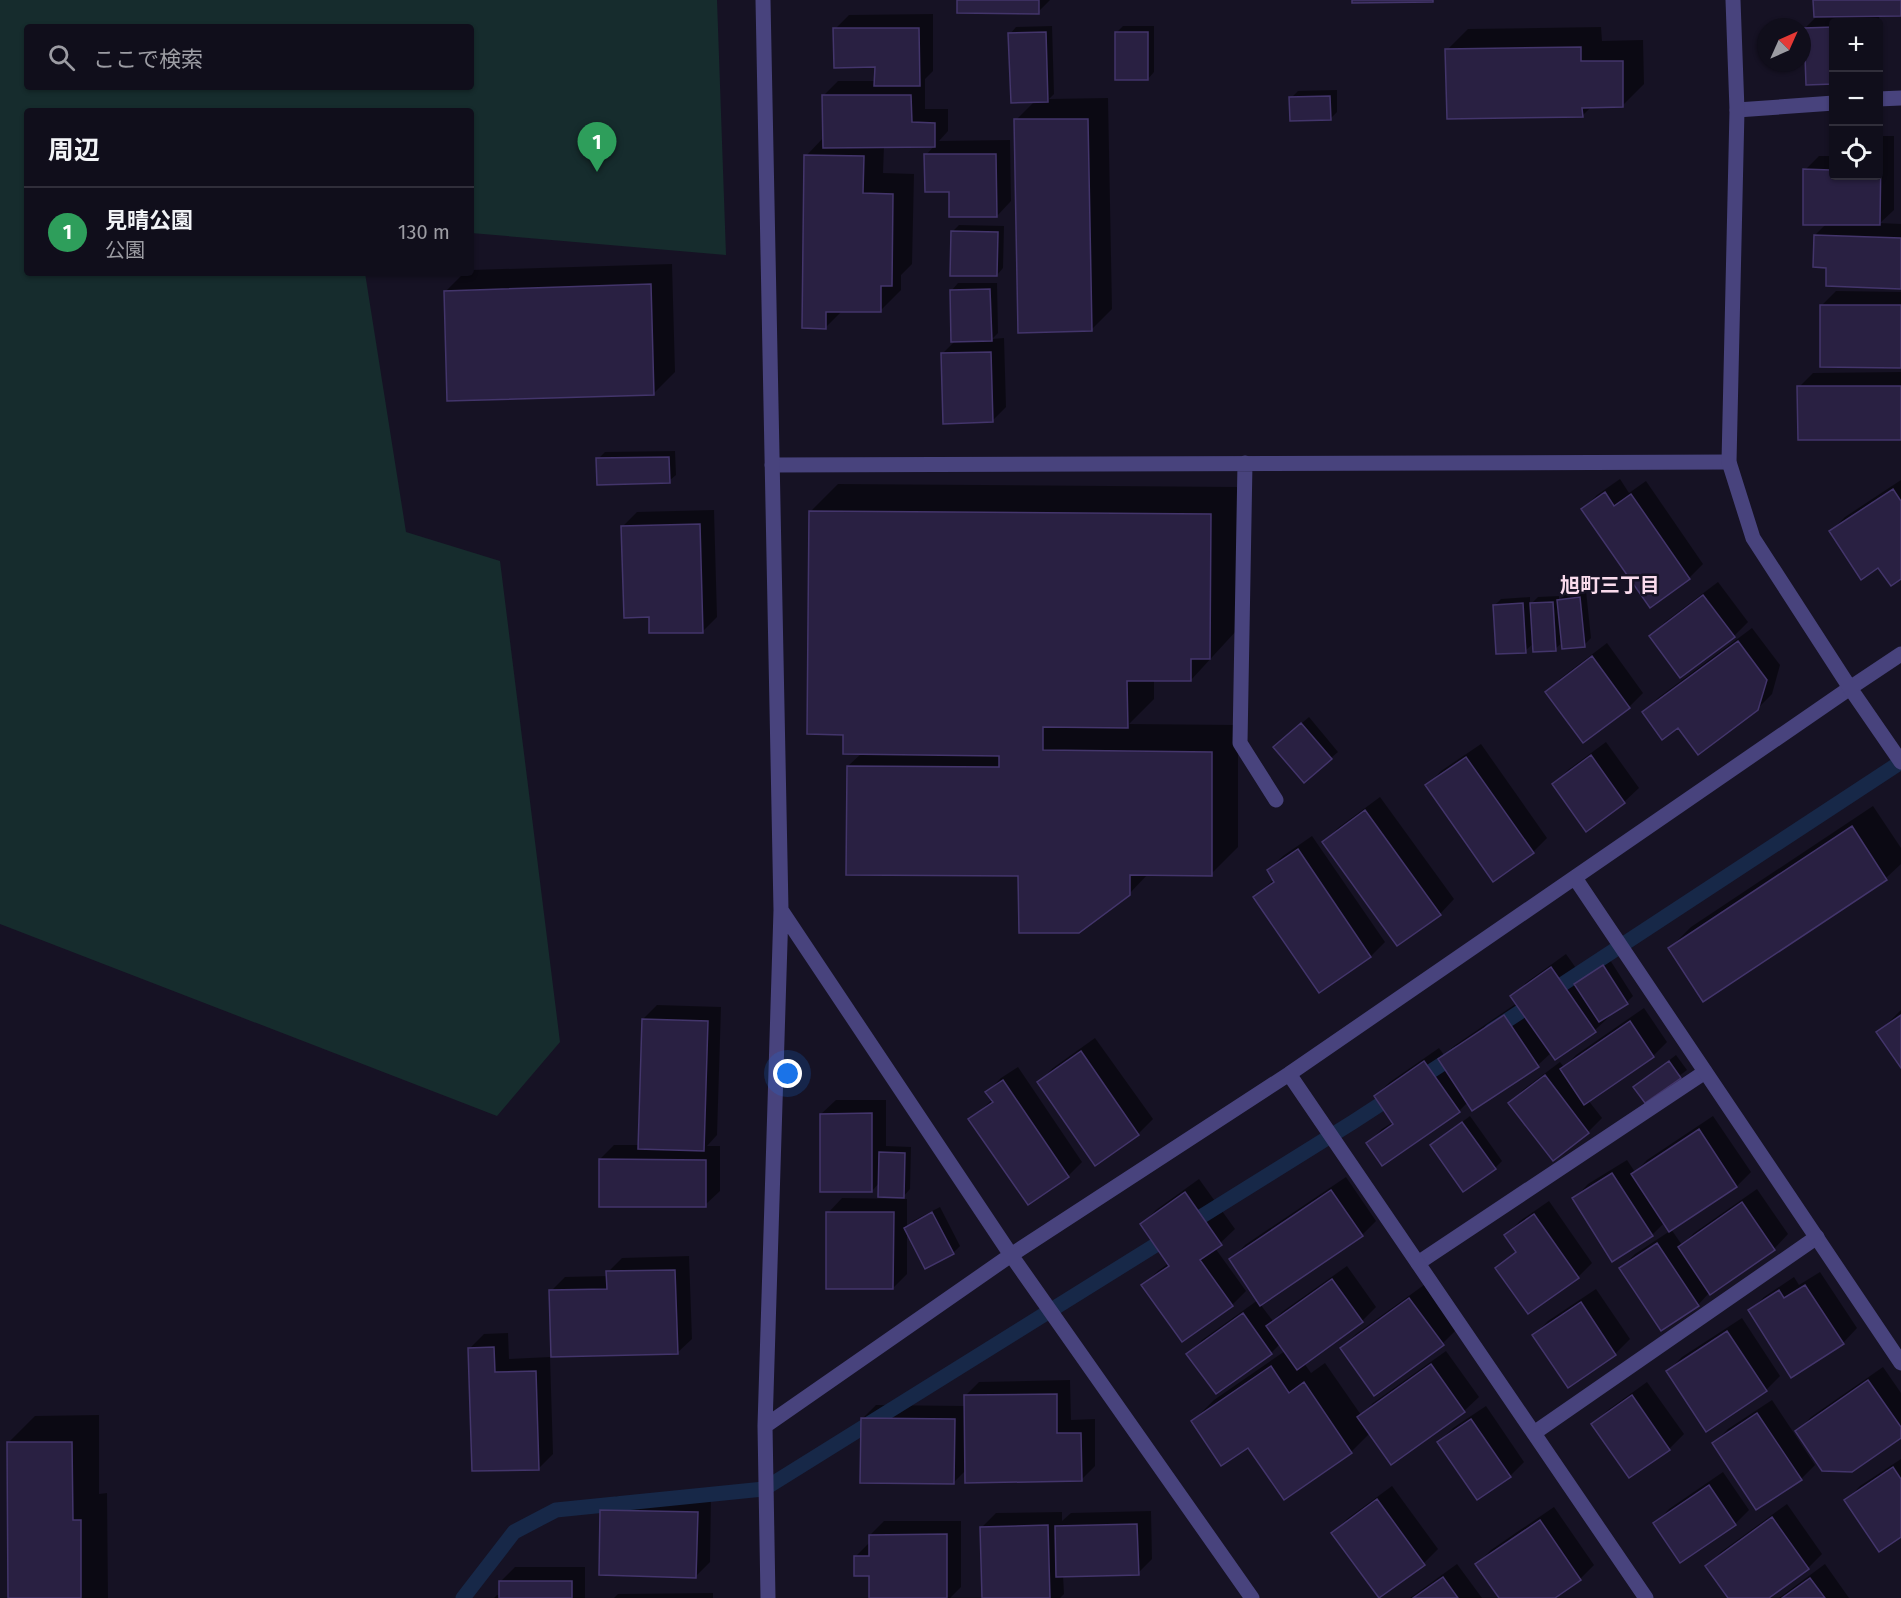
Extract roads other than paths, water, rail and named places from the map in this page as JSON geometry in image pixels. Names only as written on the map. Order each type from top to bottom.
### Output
[{"type":"street","points":[[763,0],[781,910],[765,1426],[768,1598]]},
{"type":"street","points":[[1733,0],[1737,110],[1729,462],[1753,538],[1901,762]]},
{"type":"street","points":[[1883,99],[1901,98]]},
{"type":"street","points":[[1737,110],[1829,103]]},
{"type":"street","points":[[772,465],[1729,462]]},
{"type":"street","points":[[1245,463],[1240,743],[1276,800]]},
{"type":"street","points":[[765,1426],[1011,1255],[1289,1074],[1901,654]]},
{"type":"street","points":[[1575,878],[1901,1363]]},
{"type":"street","points":[[781,910],[1011,1255],[1252,1598]]},
{"type":"street","points":[[1418,1263],[1705,1072]]},
{"type":"street","points":[[1289,1074],[1646,1598]]},
{"type":"street","points":[[1534,1433],[1817,1237]]},
{"type":"waterway","points":[[1491,1031],[1901,762]]},
{"type":"waterway","points":[[463,1598],[514,1532],[556,1510],[764,1489],[1353,1122],[1459,1053]]},
{"type":"place","name":"見晴公園","points":[[597,172]]},
{"type":"district","name":"旭町三丁目","points":[[1610,585]]}]
